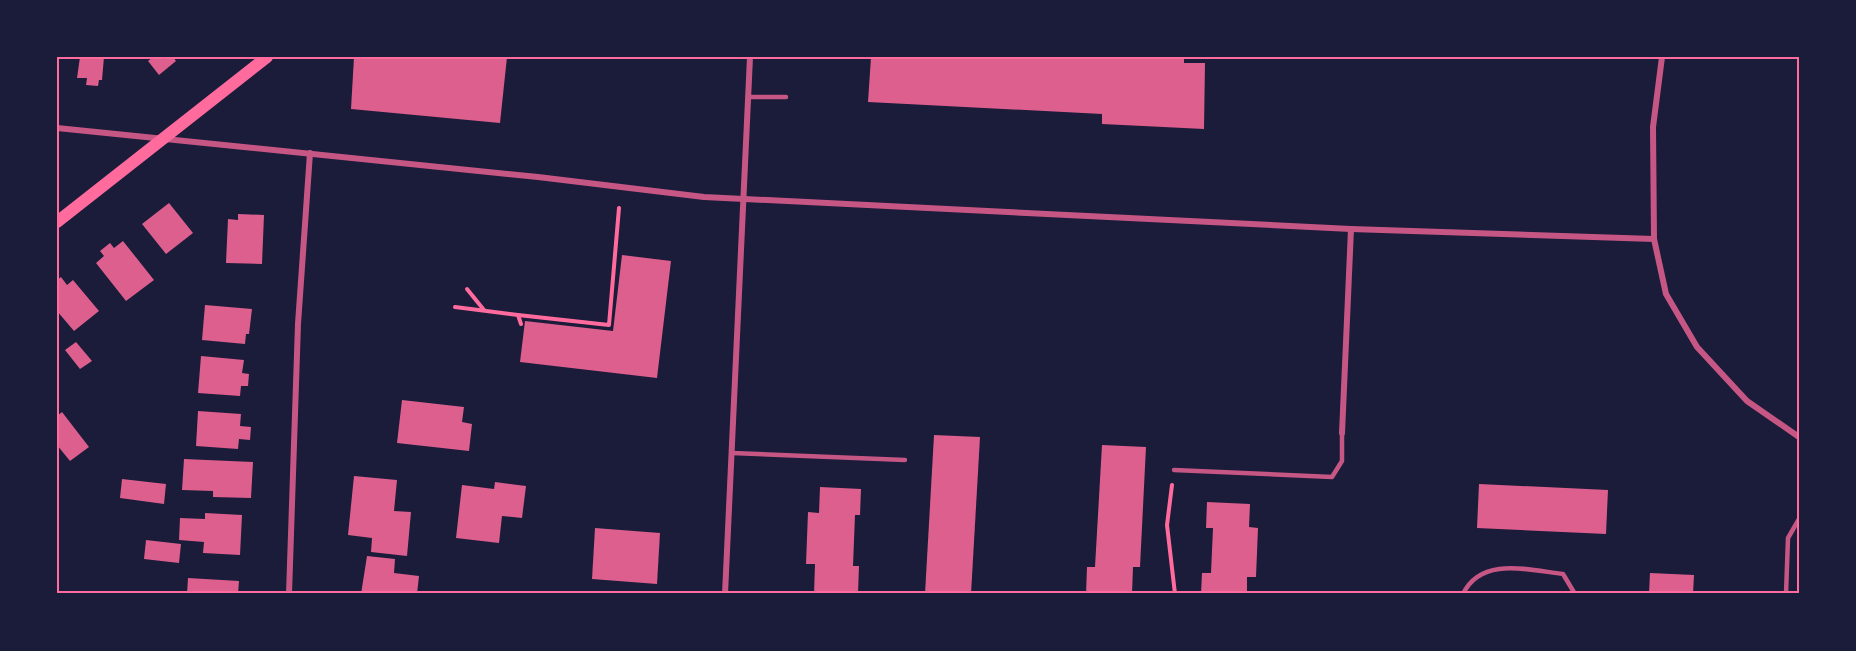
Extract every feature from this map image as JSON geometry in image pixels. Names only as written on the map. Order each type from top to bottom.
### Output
[{"type":"main road","points":[[57,222],[267,57]]},
{"type":"street","points":[[725,594],[750,57]]},
{"type":"street","points":[[1662,57],[1653,127],[1654,239],[1666,294],[1697,347],[1747,401],[1799,437]]},
{"type":"street","points":[[57,128],[743,200],[1351,230],[1654,239]]},
{"type":"street","points":[[289,594],[298,324],[310,153]]},
{"type":"street","points":[[1342,433],[1351,230]]},
{"type":"lane","points":[[748,97],[786,97]]},
{"type":"lane","points":[[1174,470],[1332,477],[1342,461],[1342,433]]},
{"type":"lane","points":[[732,453],[904,460]]},
{"type":"lane","points":[[1786,594],[1788,538],[1799,519]]},
{"type":"lane","points":[[1462,594],[1468,582],[1501,566],[1563,574],[1575,594]]},
{"type":"path","points":[[455,307],[609,325],[619,208]]},
{"type":"path","points":[[467,289],[484,311]]},
{"type":"path","points":[[518,315],[521,324]]},
{"type":"path","points":[[1174,470],[1167,525],[1175,594]]},
{"type":"building","points":[[80,57],[104,57],[102,80],[99,80],[98,86],[86,85],[87,78],[77,78]]},
{"type":"building","points":[[153,57],[173,57],[176,61],[159,75],[148,61]]},
{"type":"building","points":[[354,57],[507,57],[500,123],[351,109]]},
{"type":"building","points":[[871,57],[1184,57],[1184,63],[1205,63],[1204,129],[1102,124],[1102,114],[868,102]]},
{"type":"building","points":[[169,203],[193,233],[166,254],[142,224]]},
{"type":"building","points":[[238,214],[264,215],[262,264],[226,263],[228,219],[238,220]]},
{"type":"building","points":[[123,241],[154,280],[126,301],[96,263],[104,256],[100,251],[110,243],[114,248]]},
{"type":"building","points":[[622,255],[671,261],[657,378],[520,362],[525,321],[613,331]]},
{"type":"building","points":[[61,277],[67,285],[73,280],[99,311],[74,331],[57,311],[57,280]]},
{"type":"building","points":[[205,305],[252,309],[249,334],[246,334],[245,344],[202,340]]},
{"type":"building","points":[[76,342],[92,361],[80,369],[65,350]]},
{"type":"building","points":[[201,356],[244,360],[242,373],[249,374],[248,386],[241,386],[240,396],[198,393]]},
{"type":"building","points":[[402,400],[464,407],[462,422],[472,424],[469,451],[397,443]]},
{"type":"building","points":[[198,411],[241,414],[240,426],[251,427],[250,440],[239,439],[238,449],[196,446]]},
{"type":"building","points":[[62,412],[89,447],[70,461],[57,445],[57,416]]},
{"type":"building","points":[[934,435],[980,437],[971,594],[925,594]]},
{"type":"building","points":[[1102,445],[1146,447],[1140,567],[1133,567],[1132,594],[1086,594],[1087,567],[1095,567]]},
{"type":"building","points":[[184,459],[253,462],[251,498],[213,497],[213,491],[182,490]]},
{"type":"building","points":[[354,476],[397,480],[394,511],[411,512],[407,556],[371,552],[372,538],[348,535]]},
{"type":"building","points":[[122,479],[166,484],[164,504],[120,498]]},
{"type":"building","points":[[495,482],[526,486],[522,518],[502,516],[499,543],[456,538],[462,485],[494,489]]},
{"type":"building","points":[[1479,484],[1608,490],[1606,534],[1477,528]]},
{"type":"building","points":[[820,487],[861,489],[860,515],[855,515],[853,566],[859,566],[858,594],[814,594],[815,564],[806,564],[808,512],[819,513]]},
{"type":"building","points":[[1207,502],[1250,504],[1249,527],[1258,528],[1256,577],[1247,577],[1247,594],[1201,594],[1202,573],[1211,573],[1213,528],[1206,528]]},
{"type":"building","points":[[205,513],[242,515],[240,555],[203,553],[204,542],[179,540],[180,518],[205,519]]},
{"type":"building","points":[[595,528],[660,533],[657,584],[592,579]]},
{"type":"building","points":[[146,540],[181,544],[179,563],[144,559]]},
{"type":"building","points":[[367,556],[395,559],[394,573],[419,576],[417,594],[361,594]]},
{"type":"building","points":[[1650,573],[1694,575],[1693,594],[1649,594]]},
{"type":"building","points":[[188,578],[239,581],[238,594],[187,594]]}]
